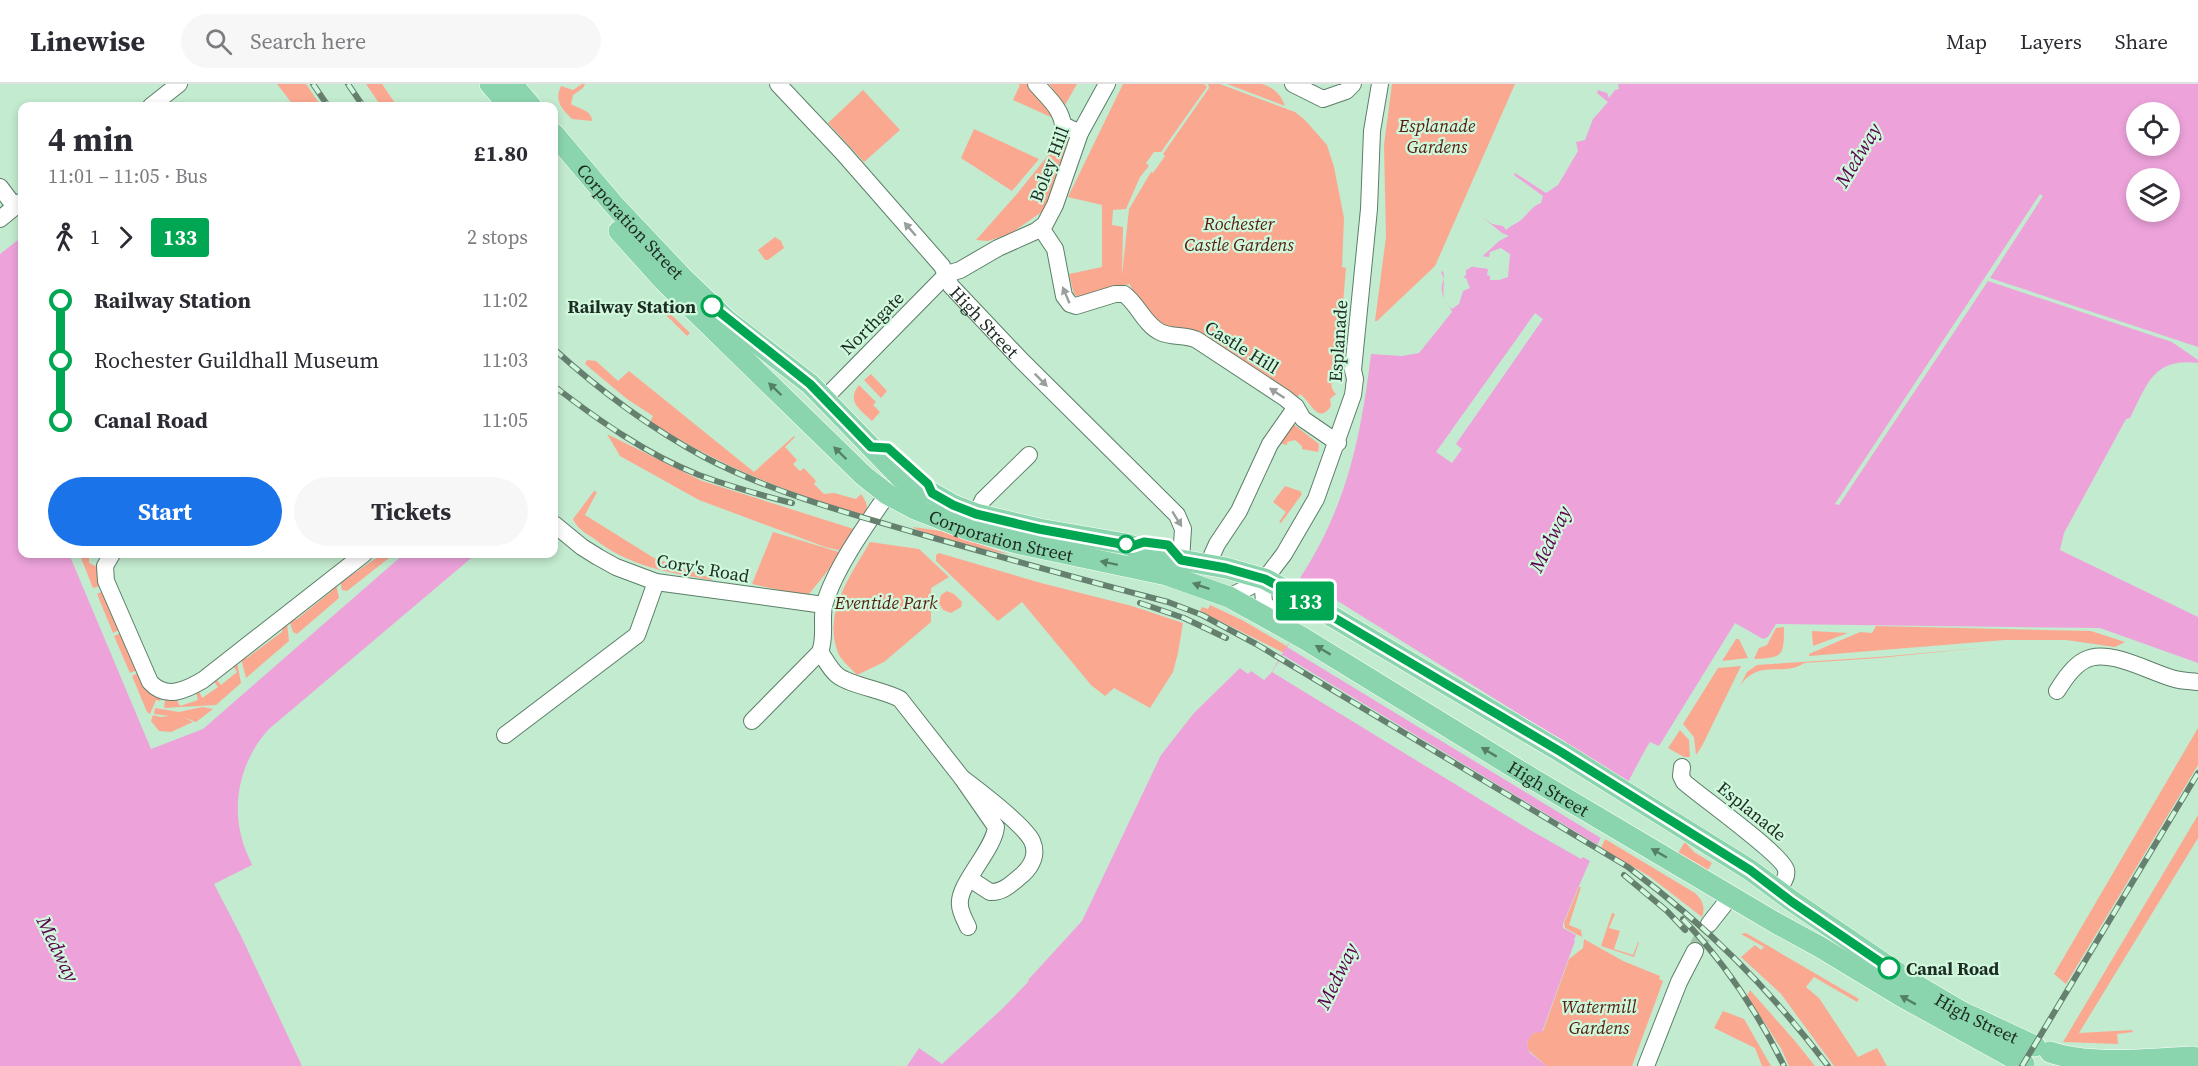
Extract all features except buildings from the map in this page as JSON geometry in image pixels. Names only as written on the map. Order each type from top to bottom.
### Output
[{"type":"main road","points":[[490,84],[506,102]]},
{"type":"main road","points":[[512,84],[528,102]]},
{"type":"main road","name":"Corporation Street","points":[[558,140],[614,205],[681,276],[727,320],[801,376],[900,477],[921,491],[932,493],[976,514],[1039,529],[1132,546],[1144,542],[1168,545],[1181,560]]},
{"type":"main road","name":"Corporation Street","points":[[558,161],[664,281],[864,476],[887,494],[951,524],[993,538],[1161,574],[1229,597]]},
{"type":"main road","points":[[816,430],[824,399]]},
{"type":"main road","points":[[871,447],[888,448],[928,484],[932,493]]},
{"type":"main road","points":[[1181,560],[1208,564]]},
{"type":"main road","name":"High Street","points":[[1208,564],[1265,579],[1311,604],[1561,752],[1750,870],[1911,982],[1962,1012],[2054,1057]]},
{"type":"main road","name":"High Street","points":[[1229,597],[1294,633],[1612,826],[1901,996],[2024,1064]]},
{"type":"main road","points":[[1683,829],[1697,851],[1726,870],[1731,879],[1731,896],[1777,890],[1786,909],[1811,942]]},
{"type":"main road","points":[[2054,1057],[2130,1060],[2193,1057],[2198,1060],[2193,1064],[2174,1066]]},
{"type":"street","points":[[163,102],[179,84]]},
{"type":"street","name":"High Street","points":[[778,84],[843,153],[942,266],[951,286],[1177,515],[1183,529],[1181,560]]},
{"type":"street","points":[[1036,84],[1055,105],[1062,117],[1063,125],[1080,133]]},
{"type":"street","name":"Boley Hill","points":[[947,274],[960,270],[998,248],[1041,228],[1046,223],[1055,205],[1080,133],[1107,84]]},
{"type":"street","points":[[1293,84],[1323,99],[1346,91],[1353,84]]},
{"type":"street","name":"Esplanade","points":[[1229,597],[1265,579],[1284,554],[1317,499],[1349,410],[1355,381],[1353,370],[1370,209],[1372,131],[1380,84]]},
{"type":"street","points":[[0,187],[18,203]]},
{"type":"street","points":[[0,219],[18,205]]},
{"type":"street","name":"Castle Hill","points":[[1041,228],[1055,249],[1064,296],[1069,304],[1076,306],[1118,293],[1124,294],[1145,320],[1158,331],[1169,336],[1190,337],[1197,340],[1285,398],[1296,407],[1303,419],[1338,443]]},
{"type":"street","name":"Northgate","points":[[824,399],[947,274]]},
{"type":"street","points":[[1208,564],[1217,544],[1239,511],[1270,444],[1296,407]]},
{"type":"street","points":[[976,514],[983,500],[1029,455]]},
{"type":"street","points":[[752,721],[820,652],[823,642],[824,605],[836,573],[900,477]]},
{"type":"street","name":"Cory's Road","points":[[558,527],[593,554],[616,567],[656,582],[824,605]]},
{"type":"street","points":[[110,558],[105,568],[108,586],[149,679],[159,690],[170,692],[184,690],[203,680],[359,558]]},
{"type":"street","points":[[1265,579],[1264,603],[1294,633]]},
{"type":"street","points":[[505,735],[638,635],[656,582]]},
{"type":"street","points":[[820,652],[839,677],[900,699],[962,778],[996,827],[996,833],[960,898],[959,903],[968,927]]},
{"type":"street","points":[[2057,691],[2067,675],[2085,660],[2097,656],[2118,658],[2175,679],[2198,682]]},
{"type":"street","name":"Esplanade","points":[[1682,767],[1681,777],[1684,782],[1781,860],[1786,868],[1786,875],[1777,890]]},
{"type":"street","points":[[962,778],[987,796],[1026,834],[1032,842],[1034,853],[1031,866],[999,892],[986,890],[970,879]]},
{"type":"street","points":[[1709,924],[1731,896]]},
{"type":"street","points":[[1646,1066],[1679,982],[1695,951]]},
{"type":"green space","points":[[277,84],[306,84],[318,102],[291,102]]},
{"type":"green space","points":[[366,84],[382,84],[394,102],[378,102]]},
{"type":"green space","points":[[585,84],[573,95],[571,104],[590,114],[592,121],[572,119],[562,108],[559,100],[561,86],[573,90]]},
{"type":"green space","points":[[1018,84],[1031,84],[1053,118],[1013,100],[1020,85]]},
{"type":"green space","points":[[1049,84],[1077,84],[1065,105]]},
{"type":"green space","name":"Rochester Castle Gardens","points":[[1123,84],[1204,84],[1207,87],[1161,152],[1154,152],[1146,163],[1149,166],[1140,177],[1126,209],[1113,210],[1112,225],[1123,227],[1122,276],[1129,209],[1151,172],[1153,173],[1165,156],[1163,154],[1209,88],[1208,84],[1220,84],[1295,112],[1327,145],[1334,167],[1344,218],[1342,267],[1346,268],[1337,374],[1333,374],[1331,382],[1336,394],[1330,399],[1331,406],[1326,411],[1318,413],[1300,394],[1296,399],[1199,332],[1189,329],[1163,329],[1134,295],[1130,284],[1078,297],[1074,294],[1069,274],[1102,267],[1102,205],[1068,197]]},
{"type":"green space","points":[[1227,84],[1262,84],[1279,95],[1285,106]]},
{"type":"green space","name":"Esplanade Gardens","points":[[1392,84],[1515,84],[1435,266],[1375,321],[1386,237],[1384,145]]},
{"type":"green space","points":[[863,90],[900,130],[864,162],[828,123]]},
{"type":"green space","points":[[974,129],[1039,159],[1012,191],[961,158]]},
{"type":"green space","points":[[1062,138],[1069,138],[1071,142],[1049,207],[1010,234],[988,241],[976,240],[1016,195]]},
{"type":"green space","points":[[775,237],[781,241],[784,248],[765,260],[758,250]]},
{"type":"green space","points":[[658,305],[661,305],[690,333],[687,336]]},
{"type":"green space","points":[[587,360],[596,361],[618,381],[629,371],[754,472],[794,436],[785,447],[797,460],[793,464],[800,471],[804,468],[816,481],[814,484],[824,494],[834,493],[856,499],[861,494],[867,505],[864,515],[808,498],[754,476],[675,437],[650,422],[653,416],[627,399],[585,364]]},
{"type":"green space","points":[[871,374],[887,391],[881,398],[864,380]]},
{"type":"green space","points":[[859,385],[876,402],[873,405],[880,412],[872,421],[854,401],[855,391]]},
{"type":"green space","points":[[1292,423],[1319,444],[1318,452],[1302,449],[1302,446],[1295,440],[1287,442],[1287,445],[1279,443]]},
{"type":"green space","points":[[607,434],[702,481],[857,530],[842,551],[825,547],[699,500],[620,456]]},
{"type":"green space","points":[[1285,486],[1300,491],[1302,494],[1281,523],[1279,522],[1286,512],[1273,502]]},
{"type":"green space","points":[[594,491],[597,492],[585,515],[654,558],[712,580],[665,571],[635,562],[606,548],[584,532],[573,519]]},
{"type":"green space","points":[[913,527],[941,531],[1008,554],[942,538]]},
{"type":"green space","points":[[773,532],[842,553],[809,594],[802,595],[752,584]]},
{"type":"green space","name":"Eventide Park","points":[[870,542],[919,549],[949,577],[931,588],[931,622],[884,662],[857,675],[838,653],[834,621],[842,593]]},
{"type":"green space","points":[[939,553],[1041,583],[1132,606],[1183,623],[1173,672],[1150,708],[1114,688],[1105,696],[1091,685],[1022,602],[998,621],[936,561],[936,555]]},
{"type":"green space","points":[[81,558],[89,558],[89,563],[97,567],[97,576],[101,586],[93,588]]},
{"type":"green space","points":[[376,558],[389,558],[347,591],[342,590],[340,580],[346,579]]},
{"type":"green space","points":[[336,584],[339,598],[297,634],[293,632],[289,620],[297,619],[332,591]]},
{"type":"green space","points":[[103,591],[119,630],[113,633],[97,594]]},
{"type":"green space","points":[[947,591],[962,602],[961,607],[951,613],[943,610],[939,603],[941,595]]},
{"type":"green space","points":[[1210,605],[1242,620],[1290,648],[1286,654],[1200,611],[1202,607],[1208,609]]},
{"type":"green space","points":[[287,623],[289,641],[246,678],[241,659],[247,658],[282,632],[283,626]]},
{"type":"green space","points":[[1876,626],[2091,631],[2125,642],[2115,647],[2066,640],[2005,640],[1809,656],[1809,654],[1860,632],[1872,633]]},
{"type":"green space","points":[[1784,627],[1780,654],[1771,658],[1754,659],[1759,648],[1767,645],[1776,628]]},
{"type":"green space","points":[[1812,631],[1848,633],[1813,646]]},
{"type":"green space","points":[[121,633],[137,670],[130,673],[114,636]]},
{"type":"green space","points":[[1736,639],[1739,639],[1748,658],[1722,661]]},
{"type":"green space","points":[[1989,647],[1804,663],[1788,669],[1762,670],[1754,673],[1739,688],[1747,672],[1757,665]]},
{"type":"green space","points":[[237,662],[241,683],[216,705],[164,708],[165,700],[171,698],[176,698],[180,706],[198,700],[196,692],[199,691],[202,698],[218,687],[213,680],[215,678],[221,685],[237,672],[233,666]]},
{"type":"green space","points":[[1741,666],[1696,755],[1694,737],[1683,724],[1718,668]]},
{"type":"green space","points":[[138,673],[162,696],[160,701],[156,700],[150,714],[147,712],[132,676]]},
{"type":"green space","points":[[202,707],[213,709],[196,722],[183,717],[193,722],[171,732],[159,731],[151,721],[153,715],[170,716],[154,714],[155,708],[179,712]]},
{"type":"green space","points":[[2198,728],[2198,765],[2066,984],[2054,974]]},
{"type":"green space","points":[[1680,730],[1689,740],[1690,757],[1684,757],[1668,748]]},
{"type":"green space","points":[[2198,815],[2198,838],[2079,1033],[2132,1030],[2133,1032],[2117,1034],[2118,1044],[2063,1042]]},
{"type":"green space","points":[[1605,839],[1695,893],[1703,904],[1702,917],[1649,876],[1601,848]]},
{"type":"green space","points":[[1685,842],[1694,852],[1712,863],[1706,873],[1676,856]]},
{"type":"green space","points":[[1579,887],[1581,887],[1569,925],[1581,930],[1582,937],[1565,928],[1564,923]]},
{"type":"green space","points":[[1612,913],[1615,914],[1609,928],[1620,931],[1614,949],[1633,955],[1639,942],[1634,957],[1601,946]]},
{"type":"green space","points":[[1746,933],[1859,999],[1857,1002],[1814,977],[1806,987],[1819,998],[1858,1057],[1877,1048],[1887,1066],[1834,1066],[1781,994],[1741,957],[1755,945],[1761,950],[1764,947],[1741,934]]},
{"type":"green space","name":"Watermill Gardens","points":[[1584,939],[1623,961],[1660,976],[1659,979],[1663,981],[1632,1066],[1547,1066],[1528,1050],[1527,1042],[1530,1036],[1535,1032],[1543,1031],[1569,959],[1583,948]]},
{"type":"green space","points":[[1750,990],[1815,1066],[1789,1066],[1781,1048],[1747,996]]},
{"type":"green space","points":[[1723,1011],[1744,1019],[1771,1066],[1762,1066],[1755,1048],[1714,1028]]},
{"type":"water","name":"Medway","points":[[1618,84],[2198,84],[2198,347],[1990,278],[2043,196],[2040,194],[1835,504],[1839,505],[1988,281],[2172,342],[2198,360],[2198,363],[2171,364],[2162,369],[2147,384],[2064,533],[2060,550],[2198,617],[2198,663],[2100,628],[1776,624],[1768,637],[1763,639],[1735,623],[1659,746],[1650,742],[1648,745],[1592,856],[1563,924],[1563,928],[1576,935],[1575,941],[1542,1032],[1533,1033],[1527,1042],[1529,1052],[1547,1066],[907,1066],[919,1048],[942,1064],[1029,981],[1082,921],[1161,755],[1194,713],[1240,668],[1248,674],[1251,671],[1264,680],[1271,673],[1320,590],[1300,578],[1330,524],[1349,470],[1357,442],[1371,354],[1402,356],[1419,353],[1452,312],[1448,304],[1452,309],[1459,304],[1463,291],[1470,288],[1466,278],[1463,277],[1466,275],[1466,270],[1499,241],[1509,236],[1482,217],[1492,224],[1503,226],[1506,230],[1541,203],[1543,196],[1514,175],[1515,173],[1546,193],[1558,185],[1578,151],[1576,142],[1585,140],[1593,119],[1608,102],[1597,93],[1598,90],[1607,93],[1609,98],[1615,90],[1619,89]]},
{"type":"water","name":"Medway","points":[[18,240],[18,558],[71,558],[151,749],[203,729],[399,558],[471,558],[269,729],[252,753],[241,781],[239,825],[252,865],[214,884],[302,1066],[0,1066],[0,254]]},
{"type":"water","points":[[1444,279],[1445,299],[1442,293]]},
{"type":"pier","points":[[1501,248],[1510,254],[1508,277],[1490,280],[1490,276],[1487,275],[1488,269],[1468,266],[1479,256],[1489,257],[1490,252]]},
{"type":"pier","points":[[1535,313],[1543,319],[1456,444],[1462,449],[1452,463],[1436,452]]},
{"type":"pier","points":[[1320,590],[1630,783],[1604,840],[1287,647]]},
{"type":"pier","points":[[1283,655],[1601,847],[1593,863],[1583,857],[1581,859],[1530,830],[1272,672]]},
{"type":"tunnel","points":[[1695,951],[1709,924]]},
{"type":"railway","points":[[313,84],[325,102]]},
{"type":"railway","points":[[348,84],[360,102]]},
{"type":"railway","points":[[558,352],[607,394],[644,421],[704,457],[758,482],[870,520],[1168,602],[1202,615],[1256,644],[1628,867],[1685,912],[1736,959],[1783,1010],[1828,1066]]},
{"type":"railway","points":[[558,389],[623,435],[679,467],[756,494],[792,503]]},
{"type":"railway","points":[[1140,603],[1184,618],[1226,638]]},
{"type":"railway","points":[[2022,1066],[2198,773]]},
{"type":"railway","points":[[1624,875],[1667,911],[1685,930]]},
{"type":"railway","points":[[1683,919],[1739,989],[1784,1066]]},
{"type":"bus line","name":"133","points":[[712,306],[756,343],[801,376],[871,447],[888,448],[928,484],[932,493],[943,500],[976,514],[1039,529],[1132,546],[1144,542],[1168,545],[1181,560],[1226,568],[1265,579],[1561,752],[1750,870],[1792,902],[1889,968]]},
{"type":"place","name":"Railway Station","points":[[712,306]]},
{"type":"place","name":"Canal Road","points":[[1889,968]]}]
